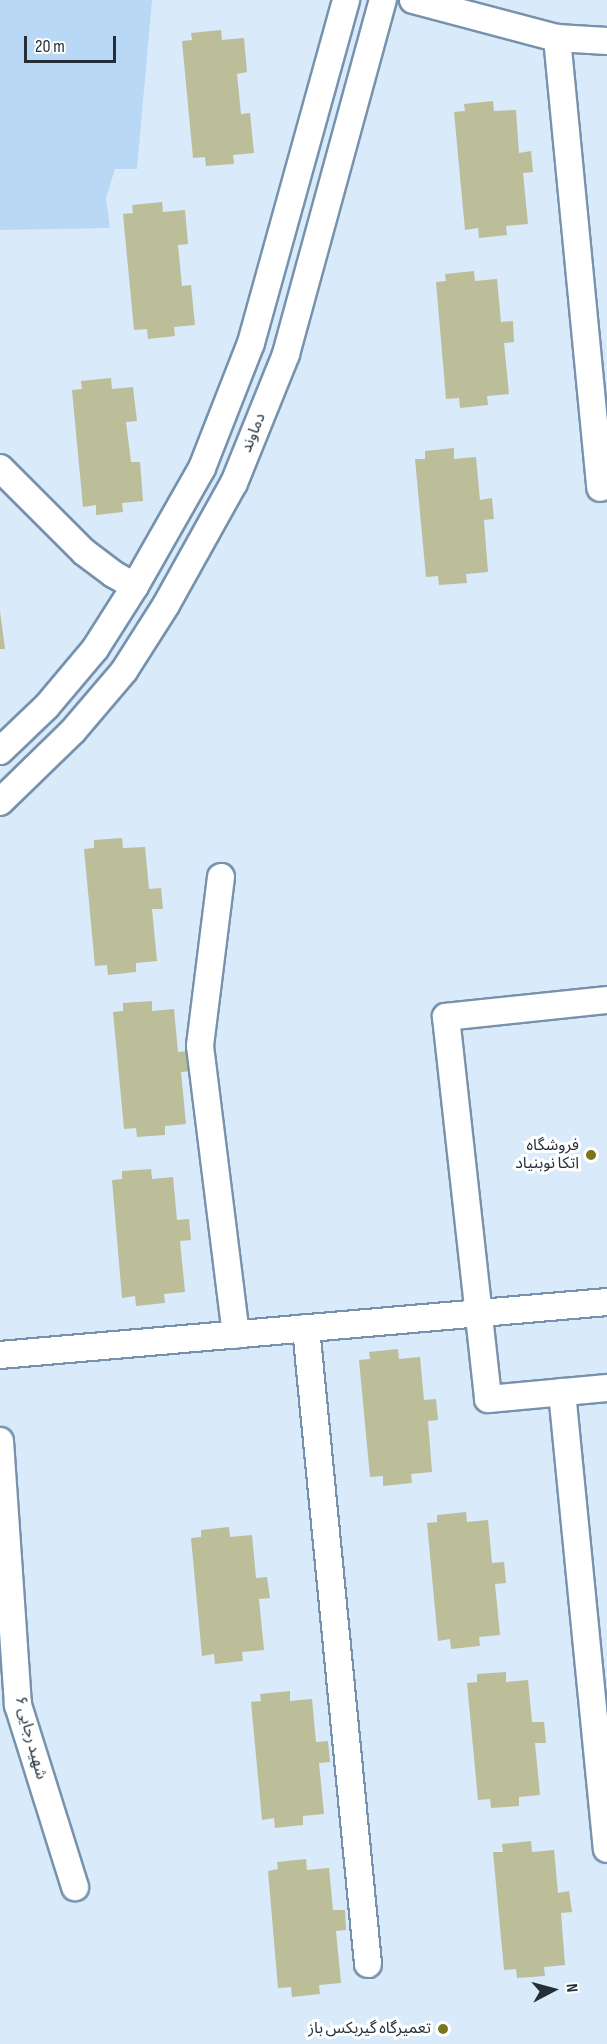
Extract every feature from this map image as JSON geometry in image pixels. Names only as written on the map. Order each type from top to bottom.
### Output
[{"type":"street","points":[[0,751],[46,706],[95,649],[135,586],[202,468],[251,343],[346,0]]},
{"type":"street","name":"دماوند","points":[[0,802],[73,731],[124,671],[166,605],[234,483],[286,354],[383,0]]},
{"type":"street","points":[[413,0],[557,38],[607,41]]},
{"type":"street","points":[[557,38],[600,488]]},
{"type":"street","points":[[0,468],[84,552],[113,574],[135,586]]},
{"type":"street","points":[[221,877],[200,1046],[236,1335]]},
{"type":"street","points":[[607,1000],[446,1017],[488,1399],[607,1388]]},
{"type":"street","points":[[0,1355],[607,1302]]},
{"type":"street","points":[[306,1328],[368,1964]]},
{"type":"street","points":[[561,1392],[607,1850]]},
{"type":"street","name":"شهید رجایی ۶","points":[[0,1441],[18,1705],[75,1887]]},
{"type":"shaded area","points":[[0,0],[152,0],[137,169],[115,169],[106,198],[110,228],[0,230]]},
{"type":"building","points":[[221,30],[222,40],[244,38],[247,72],[237,74],[241,114],[250,113],[254,153],[233,155],[234,164],[206,166],[205,157],[193,158],[182,41],[192,40],[191,33]]},
{"type":"building","points":[[493,101],[494,111],[516,110],[519,153],[531,151],[533,172],[523,173],[528,224],[506,226],[507,235],[479,238],[478,228],[465,230],[454,112],[465,111],[464,104]]},
{"type":"building","points":[[162,202],[163,212],[185,210],[188,244],[178,245],[182,286],[191,285],[195,325],[174,327],[175,336],[148,339],[147,329],[134,330],[123,214],[133,213],[132,205]]},
{"type":"building","points":[[474,271],[475,281],[497,279],[501,322],[513,321],[514,342],[504,343],[509,394],[487,396],[488,405],[460,408],[459,398],[446,399],[436,282],[446,281],[445,274]]},
{"type":"building","points":[[111,378],[112,389],[133,387],[137,421],[126,422],[131,462],[140,462],[143,501],[122,503],[123,512],[96,515],[96,505],[83,507],[72,390],[82,389],[81,381]]},
{"type":"building","points":[[454,448],[454,459],[476,457],[480,500],[492,498],[494,519],[484,520],[488,572],[466,574],[467,583],[439,585],[438,576],[426,577],[415,459],[425,459],[425,451]]},
{"type":"building","points":[[0,611],[5,649],[0,649]]},
{"type":"building","points":[[122,838],[123,848],[145,847],[149,889],[161,888],[163,909],[152,909],[157,961],[136,963],[136,972],[108,975],[107,965],[95,966],[84,849],[94,848],[94,840]]},
{"type":"building","points":[[152,1001],[152,1011],[174,1009],[178,1052],[190,1051],[192,1071],[181,1072],[186,1124],[165,1126],[165,1135],[137,1137],[136,1128],[124,1129],[113,1012],[123,1011],[123,1003]]},
{"type":"building","points":[[151,1169],[152,1179],[173,1177],[177,1220],[189,1219],[191,1240],[180,1241],[185,1292],[164,1294],[165,1303],[136,1306],[135,1296],[122,1298],[112,1180],[122,1179],[122,1171]]},
{"type":"building","points":[[398,1349],[399,1359],[420,1357],[424,1400],[436,1399],[438,1420],[428,1421],[432,1472],[411,1474],[412,1483],[383,1486],[383,1476],[370,1477],[359,1360],[370,1359],[369,1352]]},
{"type":"building","points":[[466,1512],[467,1522],[488,1520],[492,1563],[504,1562],[506,1583],[495,1584],[500,1635],[479,1637],[480,1646],[451,1649],[450,1639],[438,1641],[427,1523],[437,1522],[437,1515]]},
{"type":"building","points":[[229,1527],[230,1537],[252,1535],[256,1578],[267,1577],[270,1598],[259,1599],[264,1650],[242,1652],[243,1661],[215,1664],[214,1654],[202,1656],[191,1538],[201,1537],[201,1530]]},
{"type":"building","points":[[506,1672],[506,1682],[528,1680],[532,1722],[544,1722],[546,1743],[535,1743],[540,1795],[519,1797],[519,1806],[491,1808],[490,1799],[478,1800],[467,1683],[477,1682],[477,1674]]},
{"type":"building","points":[[290,1691],[290,1701],[312,1699],[316,1742],[328,1741],[330,1762],[319,1763],[324,1814],[303,1816],[303,1825],[275,1828],[274,1818],[262,1820],[251,1702],[261,1701],[260,1694]]},
{"type":"building","points":[[531,1841],[532,1852],[554,1850],[558,1893],[569,1891],[572,1912],[561,1913],[565,1965],[544,1967],[545,1976],[517,1978],[516,1969],[504,1970],[493,1852],[503,1852],[502,1844]]},
{"type":"building","points":[[306,1859],[307,1870],[329,1868],[333,1910],[345,1910],[346,1930],[336,1931],[341,1983],[319,1985],[320,1994],[292,1997],[291,1987],[278,1988],[268,1871],[278,1869],[277,1862]]},
{"type":"place","name":"فروشگاه اتکا نوبنیاد","points":[[591,1155]]},
{"type":"place","name":"تعمیرگاه گیربکس باز","points":[[443,2029]]}]
